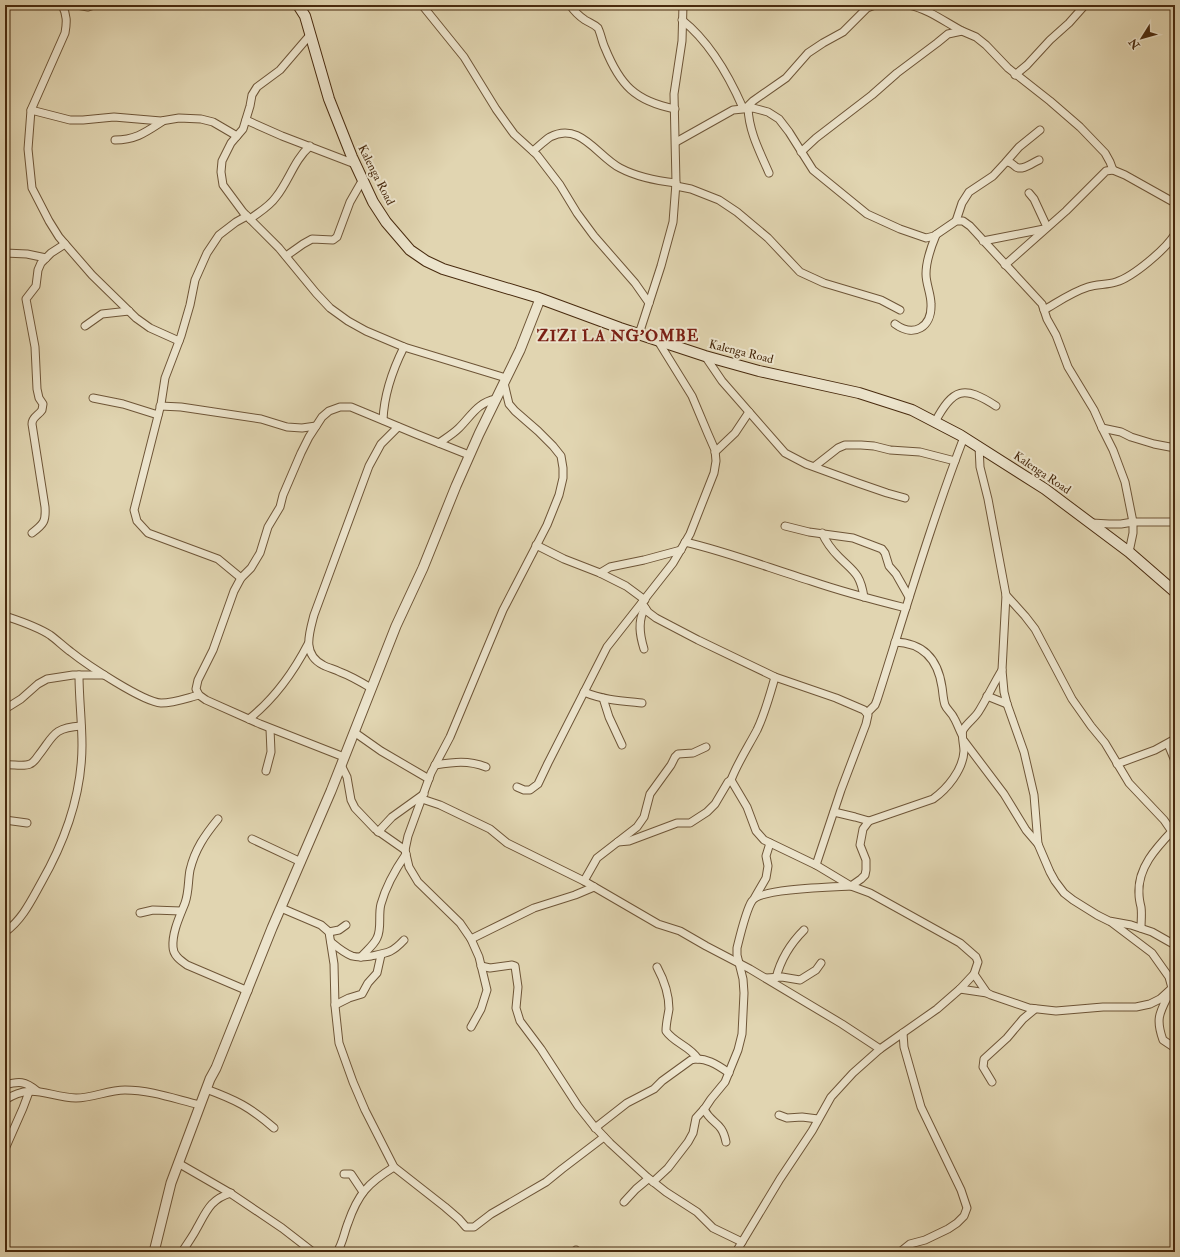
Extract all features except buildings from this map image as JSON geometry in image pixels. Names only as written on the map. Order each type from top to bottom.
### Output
[{"type":"main road","name":"Kalenga Road","points":[[298,5],[305,16],[329,99],[354,164],[373,202],[398,238],[410,250],[426,261],[443,269],[540,298],[658,341],[705,356],[759,371],[859,392],[912,410],[964,437],[1045,489],[1129,552],[1175,592]]},
{"type":"street","points":[[62,5],[66,13],[67,21],[65,33],[31,110],[28,149],[32,188],[50,221],[65,244],[92,275],[136,318],[150,328],[179,341]]},
{"type":"street","points":[[78,5],[88,7],[94,5]]},
{"type":"street","points":[[422,5],[464,57],[488,97],[514,134],[533,151],[560,185],[577,213],[594,236],[635,283],[649,303]]},
{"type":"street","points":[[570,5],[579,15],[598,29],[611,61],[625,84],[632,92],[659,106],[675,109]]},
{"type":"street","points":[[639,334],[673,222],[676,185],[674,94],[682,41],[683,5]]},
{"type":"street","points":[[746,108],[753,101],[786,78],[808,54],[822,43],[843,32],[867,8],[875,5]]},
{"type":"street","points":[[909,5],[922,8],[962,31],[976,37],[986,45],[1015,75],[1050,101],[1080,127],[1105,153],[1112,170]]},
{"type":"street","points":[[1015,75],[1027,65],[1085,5]]},
{"type":"street","points":[[682,20],[693,28],[716,58],[746,108],[753,137],[769,173]]},
{"type":"street","points":[[801,152],[816,138],[872,95],[936,42],[948,34],[962,31]]},
{"type":"street","points":[[310,35],[280,70],[257,87],[252,95],[243,129],[225,153],[222,161],[221,172],[223,185],[248,218],[279,248],[316,293],[330,308],[348,321],[366,331],[404,347],[505,381]]},
{"type":"street","points":[[676,142],[733,110],[746,108],[768,112],[779,120],[813,170],[867,214],[926,238],[936,235],[956,221],[963,221],[970,226],[1036,297],[1056,334],[1068,367],[1094,410],[1113,450],[1125,482],[1133,522],[1133,533],[1129,552]]},
{"type":"street","points":[[31,110],[70,120],[114,117],[163,120],[201,118],[213,122],[237,136]]},
{"type":"street","points":[[114,140],[142,135],[163,120]]},
{"type":"street","points":[[246,120],[282,136],[354,164]]},
{"type":"street","points":[[956,221],[962,203],[969,192],[993,176],[1007,162],[1018,147],[1040,130]]},
{"type":"street","points":[[533,151],[554,136],[568,133],[586,139],[610,162],[621,169],[691,189],[719,200],[768,238],[800,272],[824,283],[881,300],[900,310]]},
{"type":"street","points":[[241,578],[218,559],[148,533],[140,525],[134,510],[158,415],[165,378],[179,341],[190,305],[195,280],[207,253],[219,235],[236,222],[248,218],[268,207],[275,199],[302,153],[310,146]]},
{"type":"street","points":[[1007,162],[1022,168],[1039,160]]},
{"type":"street","points":[[1005,265],[1019,254],[1106,171],[1112,170],[1125,175],[1174,200]]},
{"type":"street","points":[[286,256],[312,239],[333,240],[337,237],[350,202],[362,180]]},
{"type":"street","points":[[1029,193],[1034,199],[1046,228]]},
{"type":"street","points":[[984,240],[1046,228]]},
{"type":"street","points":[[1044,310],[1075,292],[1089,286],[1117,282],[1134,272],[1165,247],[1175,234]]},
{"type":"street","points":[[895,324],[906,330],[914,331],[923,327],[927,320],[932,305],[926,275],[927,262],[936,235]]},
{"type":"street","points":[[32,533],[43,524],[45,519],[43,495],[32,424],[34,417],[42,410],[43,404],[39,398],[37,389],[35,347],[26,299],[36,286],[38,270],[41,263],[65,244]]},
{"type":"street","points":[[5,253],[27,254],[46,258]]},
{"type":"street","points":[[154,1252],[171,1183],[206,1089],[301,862],[396,626],[423,568],[469,455],[520,350],[540,298]]},
{"type":"street","points":[[85,326],[102,314],[129,311]]},
{"type":"street","points":[[517,786],[524,790],[530,790],[538,784],[607,647],[644,604],[681,550],[690,534],[714,473],[716,461],[715,452],[692,396],[658,341]]},
{"type":"street","points":[[383,420],[385,397],[399,356],[404,347]]},
{"type":"street","points":[[705,356],[722,381],[785,453],[806,464],[905,498]]},
{"type":"street","points":[[471,1026],[481,1009],[487,990],[479,957],[471,939],[460,923],[418,882],[410,867],[406,852],[408,836],[429,779],[450,737],[503,610],[547,525],[559,495],[563,478],[561,456],[538,431],[509,404],[505,381]]},
{"type":"street","points":[[935,422],[943,408],[951,399],[957,394],[963,392],[984,398],[996,406]]},
{"type":"street","points":[[93,398],[124,404],[158,415]]},
{"type":"street","points":[[439,443],[457,429],[479,405],[496,399]]},
{"type":"street","points":[[160,406],[181,407],[261,419],[287,427],[302,428],[316,426]]},
{"type":"street","points":[[406,852],[378,832],[358,812],[352,803],[342,761],[206,700],[199,695],[196,689],[198,680],[213,650],[234,591],[241,578],[251,568],[260,553],[268,527],[280,507],[292,473],[309,437],[322,417],[329,411],[340,407],[351,407],[469,455]]},
{"type":"street","points":[[715,452],[735,433],[749,412]]},
{"type":"street","points":[[371,688],[339,671],[323,666],[314,659],[309,650],[309,633],[314,615],[369,466],[381,444],[398,427]]},
{"type":"street","points":[[1102,428],[1121,432],[1131,437],[1154,444],[1175,448]]},
{"type":"street","points":[[816,865],[866,724],[868,716],[867,713],[877,700],[909,597],[964,437]]},
{"type":"street","points":[[815,466],[838,448],[845,445],[874,446],[890,450],[920,452],[955,461]]},
{"type":"street","points":[[979,446],[980,467],[988,499],[1006,595],[1002,670],[1004,692],[1026,759],[1034,796],[1038,844]]},
{"type":"street","points":[[1090,523],[1121,524],[1133,522],[1175,522]]},
{"type":"street","points":[[785,526],[853,538],[882,549],[885,553],[889,566],[896,574],[909,597]]},
{"type":"street","points":[[822,533],[832,549],[857,575],[864,597]]},
{"type":"street","points":[[685,542],[702,546],[812,582],[906,608]]},
{"type":"street","points":[[536,545],[626,586],[656,618],[670,626],[775,677],[836,698],[864,710],[867,713]]},
{"type":"street","points":[[600,573],[610,567],[644,560],[671,551],[681,550]]},
{"type":"street","points":[[1006,595],[1035,629],[1072,700],[1105,743],[1132,787],[1174,831],[1155,851],[1141,874],[1138,894],[1142,914],[1141,928]]},
{"type":"street","points":[[644,604],[640,622],[640,631],[644,649]]},
{"type":"street","points":[[5,616],[33,626],[50,635],[72,653],[136,694],[159,703],[174,702],[199,695]]},
{"type":"street","points":[[895,642],[906,642],[914,645],[936,664],[946,706],[954,717],[963,738],[1004,794],[1026,830],[1038,844],[1050,872],[1064,893],[1085,908],[1109,921],[1152,953],[1172,975],[1174,990],[1160,1014],[1158,1026],[1163,1040],[1175,1048]]},
{"type":"street","points":[[249,719],[271,699],[292,671],[308,644]]},
{"type":"street","points":[[755,897],[777,891],[851,886],[861,879],[866,870],[866,860],[860,845],[862,829],[869,821],[932,799],[941,793],[956,774],[962,762],[964,753],[963,730],[976,715],[1002,670]]},
{"type":"street","points":[[5,932],[24,913],[52,865],[73,808],[80,774],[82,745],[79,675]]},
{"type":"street","points":[[5,709],[28,694],[44,680],[59,676],[106,675]]},
{"type":"street","points":[[616,842],[629,841],[677,823],[690,823],[715,804],[728,782],[731,780],[757,729],[767,705],[775,677]]},
{"type":"street","points":[[584,692],[603,698],[642,703]]},
{"type":"street","points":[[987,696],[1007,704]]},
{"type":"street","points":[[603,698],[609,717],[622,745]]},
{"type":"street","points":[[5,765],[15,764],[26,766],[31,764],[52,736],[59,730],[67,727],[81,726]]},
{"type":"street","points":[[266,771],[271,752],[270,728]]},
{"type":"street","points":[[354,732],[381,751],[429,779]]},
{"type":"street","points":[[1117,764],[1168,744],[1175,739]]},
{"type":"street","points":[[1168,744],[1175,761]]},
{"type":"street","points":[[584,881],[597,858],[637,827],[644,817],[650,794],[675,757],[678,754],[693,753],[706,747]]},
{"type":"street","points":[[435,765],[463,762],[475,763],[486,767]]},
{"type":"street","points":[[731,780],[747,807],[756,831],[764,840],[816,865],[851,886],[870,893],[960,943],[976,957],[978,962],[974,974],[960,989],[937,1009],[880,1049],[852,1073],[831,1097],[736,1252]]},
{"type":"street","points":[[378,832],[392,817],[423,796]]},
{"type":"street","points":[[423,796],[490,830],[517,849],[594,886],[658,924],[680,931],[766,978],[880,1049]]},
{"type":"street","points":[[834,812],[855,816],[869,821]]},
{"type":"street","points":[[5,820],[27,824]]},
{"type":"street","points":[[218,820],[198,846],[192,860],[187,896],[181,911],[172,948],[181,961],[187,965],[248,991]]},
{"type":"street","points":[[252,839],[301,862]]},
{"type":"street","points":[[624,1202],[636,1188],[651,1181],[668,1168],[688,1142],[693,1133],[696,1118],[725,1082],[729,1073],[738,1050],[742,1034],[744,993],[743,979],[738,963],[737,948],[752,901],[762,888],[766,878],[768,866],[766,856],[770,843]]},
{"type":"street","points":[[361,957],[378,937],[380,928],[379,912],[381,903],[391,878],[406,852]]},
{"type":"street","points":[[471,939],[542,905],[562,900],[594,886]]},
{"type":"street","points":[[281,908],[321,925],[329,932],[335,980],[335,1005],[339,1043],[365,1110],[394,1167],[446,1207],[466,1227],[474,1228],[491,1214],[546,1182],[562,1168],[604,1137]]},
{"type":"street","points":[[140,913],[153,910],[181,911]]},
{"type":"street","points":[[1109,921],[1141,928],[1152,932],[1175,945]]},
{"type":"street","points":[[329,932],[338,930],[346,925]]},
{"type":"street","points":[[776,978],[782,958],[804,930]]},
{"type":"street","points":[[331,942],[348,954],[361,957],[381,955],[394,950],[404,940]]},
{"type":"street","points":[[335,1005],[349,998],[362,994],[377,973],[381,955]]},
{"type":"street","points":[[766,978],[782,977],[800,980],[816,970],[821,963]]},
{"type":"street","points":[[481,966],[490,968],[512,965],[515,966],[518,987],[516,1008],[520,1021],[541,1049],[578,1106],[604,1137],[651,1181],[697,1212],[713,1228],[742,1242]]},
{"type":"street","points":[[657,967],[668,995],[666,1031],[692,1051],[698,1059]]},
{"type":"street","points":[[974,974],[987,993]]},
{"type":"street","points":[[960,989],[987,993],[1035,1009],[1056,1011],[1150,1004],[1174,990]]},
{"type":"street","points":[[992,1082],[983,1067],[984,1059],[1007,1038],[1023,1019],[1035,1009]]},
{"type":"street","points":[[900,1252],[910,1244],[925,1240],[948,1229],[964,1216],[967,1208],[961,1190],[922,1107],[904,1048],[903,1033]]},
{"type":"street","points":[[596,1128],[627,1103],[654,1089],[662,1081],[691,1060],[698,1059],[719,1066],[729,1073]]},
{"type":"street","points":[[5,1085],[21,1082],[32,1086],[37,1091]]},
{"type":"street","points":[[206,1089],[240,1102],[261,1116],[274,1128]]},
{"type":"street","points":[[5,1100],[16,1093],[37,1091],[76,1098],[123,1090],[139,1090],[158,1093],[200,1105]]},
{"type":"street","points":[[5,1149],[29,1092]]},
{"type":"street","points":[[704,1109],[710,1118],[722,1129],[726,1142]]},
{"type":"street","points":[[779,1115],[787,1118],[802,1117],[818,1119]]},
{"type":"street","points":[[178,1163],[231,1193],[282,1228],[313,1252]]},
{"type":"street","points":[[337,1252],[348,1222],[363,1192],[377,1177],[394,1167]]},
{"type":"street","points":[[344,1174],[350,1174],[363,1192]]},
{"type":"street","points":[[182,1252],[207,1209],[221,1196],[231,1193]]},
{"type":"district","name":"ZIZI LA NG'OMBE","points":[[618,336]]}]
